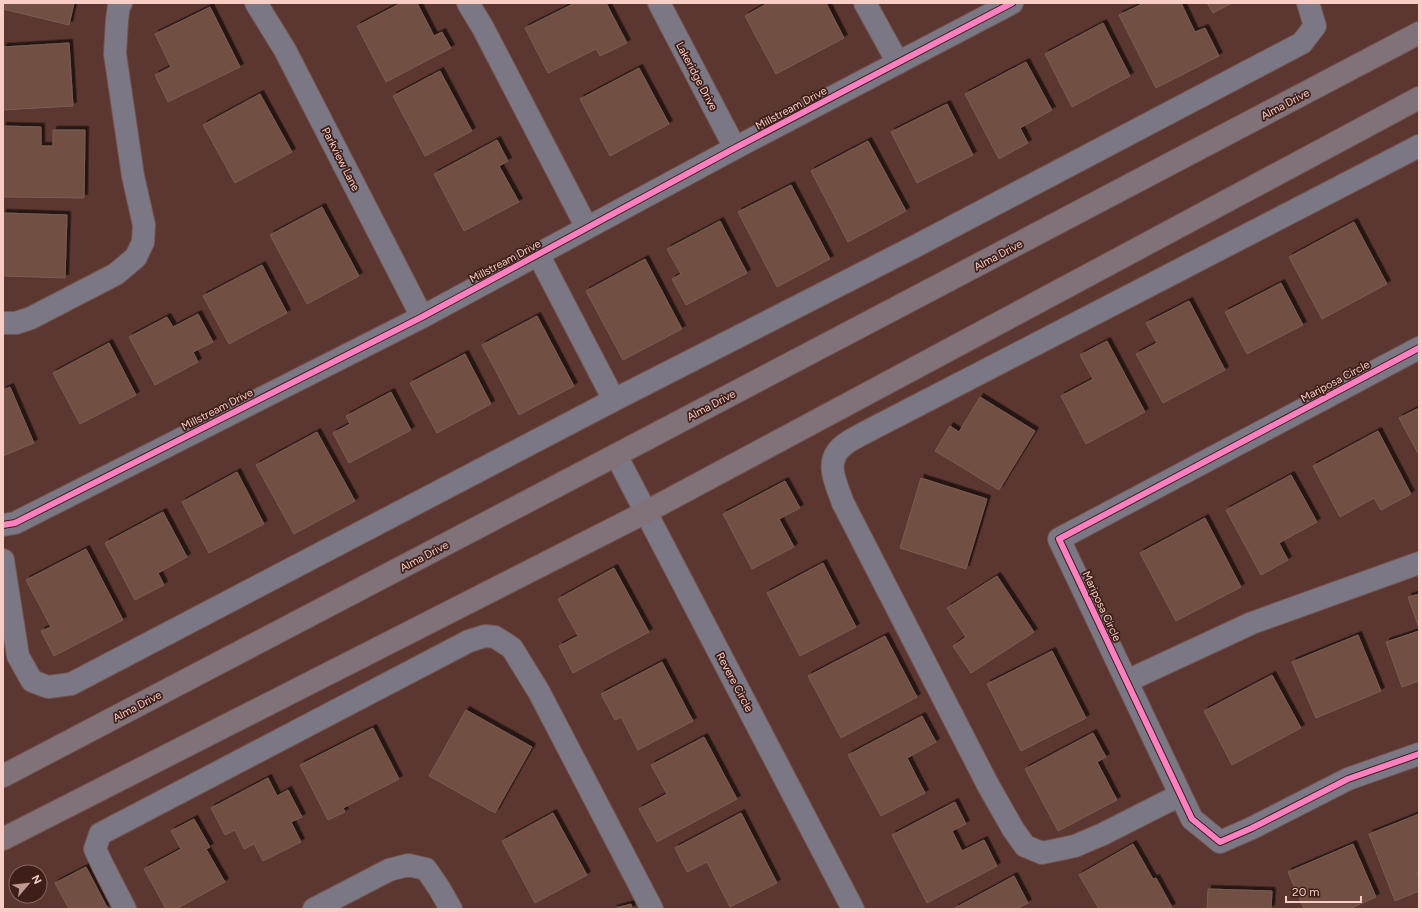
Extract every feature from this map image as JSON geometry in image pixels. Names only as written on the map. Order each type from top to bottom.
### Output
[{"type":"main road","name":"Alma Drive","points":[[3,776],[1419,34]]},
{"type":"main road","points":[[3,839],[646,512],[1419,98]]},
{"type":"street","points":[[3,323],[16,323],[31,318],[116,274],[136,257],[143,242],[144,226],[133,176],[115,54],[117,20],[120,5],[122,3]]},
{"type":"street","name":"Parkview Lane","points":[[256,3],[285,50],[422,317]]},
{"type":"street","points":[[468,3],[483,28],[587,228]]},
{"type":"street","name":"Lakeridge Drive","points":[[659,3],[735,148]]},
{"type":"street","points":[[865,3],[898,63]]},
{"type":"street","name":"Millstream Drive","points":[[3,525],[15,523],[422,317],[735,148],[1012,3]]},
{"type":"street","points":[[3,560],[18,656],[32,681],[48,687],[71,684],[614,400],[912,248],[1302,43],[1315,26],[1308,3]]},
{"type":"street","points":[[1180,795],[1103,834],[1075,846],[1042,853],[1025,846],[1013,829],[988,785],[843,503],[834,480],[831,466],[834,456],[843,445],[866,432],[1419,146]]},
{"type":"street","points":[[538,254],[614,400]]},
{"type":"street","name":"Mariposa Circle","points":[[1419,348],[1060,539],[1192,819],[1220,842],[1252,828],[1348,779],[1419,754]]},
{"type":"street","name":"Revere Circle","points":[[616,456],[853,909]]},
{"type":"street","points":[[1127,681],[1252,623],[1419,563]]},
{"type":"street","points":[[125,909],[96,850],[100,834],[469,641],[485,636],[495,637],[512,648],[539,692],[652,909]]},
{"type":"street","points":[[314,909],[389,870],[408,865],[426,869],[440,888],[451,909]]},
{"type":"building","points":[[3,3],[74,3],[69,25],[3,9]]},
{"type":"building","points":[[401,3],[417,3],[434,36],[442,32],[451,48],[386,82],[357,26]]},
{"type":"building","points":[[575,3],[606,3],[627,43],[600,56],[596,49],[548,73],[525,28]]},
{"type":"building","points":[[768,3],[826,3],[844,38],[776,74],[745,16]]},
{"type":"building","points":[[1144,3],[1181,3],[1195,32],[1205,28],[1219,56],[1156,88],[1119,15]]},
{"type":"building","points":[[1207,3],[1232,3],[1213,13]]},
{"type":"building","points":[[210,7],[240,67],[168,102],[155,75],[171,67],[155,34]]},
{"type":"building","points":[[1103,23],[1130,76],[1072,107],[1045,54]]},
{"type":"building","points":[[69,43],[73,106],[3,110],[3,47]]},
{"type":"building","points":[[1026,62],[1052,110],[1020,128],[1028,143],[999,159],[965,94]]},
{"type":"building","points":[[639,68],[669,124],[610,156],[580,99]]},
{"type":"building","points":[[440,71],[472,131],[425,156],[393,96]]},
{"type":"building","points":[[260,94],[292,152],[235,183],[203,125]]},
{"type":"building","points":[[947,104],[973,155],[917,183],[891,132]]},
{"type":"building","points":[[3,126],[41,127],[41,146],[53,146],[53,130],[85,130],[84,198],[3,197]]},
{"type":"building","points":[[497,140],[508,161],[499,166],[519,202],[464,231],[434,174]]},
{"type":"building","points":[[868,141],[906,211],[848,242],[811,171]]},
{"type":"building","points":[[791,185],[830,259],[777,287],[738,212]]},
{"type":"building","points":[[322,207],[359,276],[307,304],[270,235]]},
{"type":"building","points":[[3,213],[67,215],[65,278],[3,276]]},
{"type":"building","points":[[720,221],[747,273],[686,305],[672,279],[681,274],[667,249]]},
{"type":"building","points":[[1354,222],[1387,284],[1322,319],[1289,257]]},
{"type":"building","points":[[645,259],[682,329],[623,360],[586,291]]},
{"type":"building","points":[[262,265],[287,313],[229,344],[203,296]]},
{"type":"building","points":[[1281,283],[1303,325],[1247,354],[1225,312]]},
{"type":"building","points":[[1189,301],[1225,370],[1163,403],[1136,354],[1157,343],[1146,323]]},
{"type":"building","points":[[198,314],[213,342],[193,352],[198,362],[155,385],[129,337],[167,317],[173,327]]},
{"type":"building","points":[[537,316],[574,386],[519,415],[482,345]]},
{"type":"building","points":[[1107,341],[1145,412],[1086,444],[1061,396],[1093,379],[1080,355]]},
{"type":"building","points":[[109,343],[136,395],[80,424],[53,373]]},
{"type":"building","points":[[465,354],[491,404],[437,433],[410,383]]},
{"type":"building","points":[[10,387],[34,443],[3,456],[3,390]]},
{"type":"building","points":[[391,392],[411,430],[349,463],[333,433],[350,424],[346,416]]},
{"type":"building","points":[[980,397],[1035,431],[999,490],[935,451],[950,426],[959,432]]},
{"type":"building","points":[[1419,408],[1419,455],[1399,418]]},
{"type":"building","points":[[1378,431],[1411,494],[1381,510],[1374,498],[1340,517],[1313,466]]},
{"type":"building","points":[[317,432],[355,501],[294,534],[256,465]]},
{"type":"building","points":[[237,472],[264,524],[209,553],[182,502]]},
{"type":"building","points":[[1291,475],[1317,522],[1279,543],[1288,560],[1261,575],[1226,510]]},
{"type":"building","points":[[921,478],[987,499],[966,569],[900,548]]},
{"type":"building","points":[[785,481],[800,508],[779,519],[794,547],[752,569],[723,514]]},
{"type":"building","points":[[163,512],[187,557],[158,573],[164,585],[135,600],[105,543]]},
{"type":"building","points":[[1205,518],[1241,587],[1176,621],[1140,553]]},
{"type":"building","points":[[86,549],[123,620],[54,656],[41,631],[51,627],[26,580]]},
{"type":"building","points":[[823,563],[856,627],[800,656],[767,593]]},
{"type":"building","points":[[614,568],[649,632],[573,673],[559,646],[578,636],[558,599]]},
{"type":"building","points":[[997,576],[1034,632],[971,673],[953,646],[966,637],[947,608]]},
{"type":"building","points":[[1419,594],[1419,628],[1408,597]]},
{"type":"building","points":[[1419,631],[1419,681],[1402,687],[1386,642]]},
{"type":"building","points":[[1358,635],[1381,691],[1316,718],[1292,662]]},
{"type":"building","points":[[885,636],[917,697],[841,738],[808,676]]},
{"type":"building","points":[[1052,651],[1086,718],[1021,751],[987,684]]},
{"type":"building","points":[[662,662],[693,721],[638,750],[621,717],[615,720],[601,694]]},
{"type":"building","points":[[1272,675],[1301,728],[1232,765],[1204,711]]},
{"type":"building","points":[[466,710],[532,747],[495,813],[429,776]]},
{"type":"building","points":[[922,716],[936,742],[907,758],[925,793],[881,816],[848,755]]},
{"type":"building","points":[[373,728],[399,779],[343,808],[345,812],[328,820],[300,765]]},
{"type":"building","points":[[1093,733],[1106,757],[1097,762],[1117,800],[1058,831],[1025,769]]},
{"type":"building","points":[[704,737],[737,799],[657,842],[639,809],[667,794],[651,765]]},
{"type":"building","points":[[268,778],[277,796],[288,790],[302,817],[291,822],[301,842],[263,861],[254,844],[244,849],[235,830],[225,835],[211,808]]},
{"type":"building","points":[[955,802],[966,824],[952,831],[962,851],[984,840],[997,866],[927,903],[892,835]]},
{"type":"building","points":[[553,813],[587,875],[535,903],[502,841]]},
{"type":"building","points":[[741,813],[777,883],[730,907],[707,862],[687,872],[675,848]]},
{"type":"building","points":[[1419,814],[1419,871],[1417,872],[1419,878],[1419,891],[1395,901],[1369,834]]},
{"type":"building","points":[[194,819],[210,847],[206,849],[225,882],[176,909],[166,909],[144,869],[181,849],[171,831]]},
{"type":"building","points":[[1133,844],[1153,879],[1156,878],[1172,907],[1168,909],[1099,909],[1079,875]]},
{"type":"building","points":[[1353,844],[1376,897],[1349,909],[1304,909],[1288,872]]},
{"type":"building","points":[[86,867],[108,909],[69,909],[55,883]]},
{"type":"building","points":[[1014,876],[1028,903],[1016,909],[955,909],[955,908]]},
{"type":"building","points":[[1208,889],[1272,891],[1271,909],[1207,909]]},
{"type":"building","points":[[631,904],[632,909],[613,909]]},
{"type":"cycle path","points":[[3,525],[15,523],[422,317],[735,148],[1012,3]]},
{"type":"cycle path","points":[[1419,348],[1059,539],[1192,819],[1220,842],[1252,828],[1348,779],[1419,754]]}]
